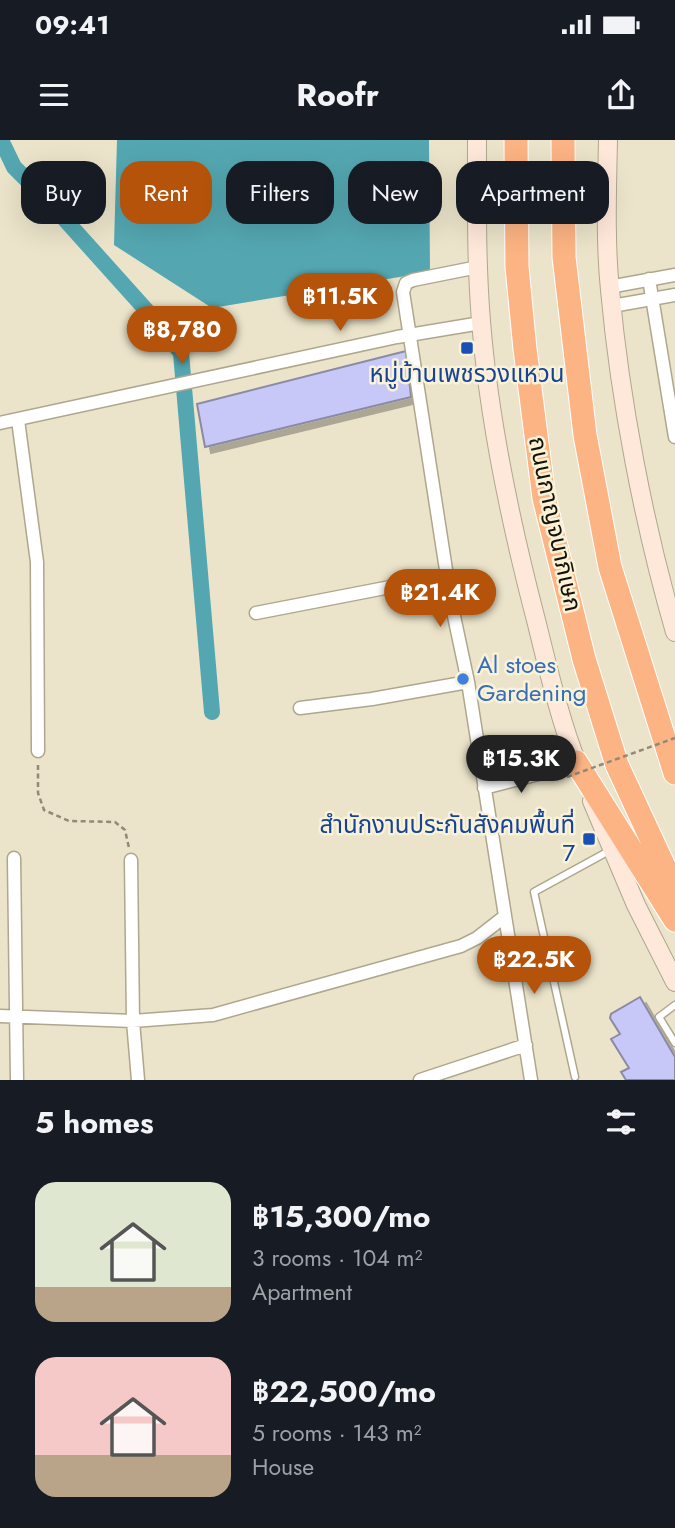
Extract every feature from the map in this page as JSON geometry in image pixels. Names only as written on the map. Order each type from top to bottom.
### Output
[{"type":"highway","name":"ถนนกาญจนาภิเษก","points":[[516,140],[514,174],[519,281],[544,498],[584,659],[617,765],[675,890]]},
{"type":"highway","name":"ถนนกาญจนาภิเษก","points":[[563,140],[564,257],[585,435],[610,567],[675,772]]},
{"type":"highway","points":[[572,769],[675,920]]},
{"type":"main road","points":[[477,140],[481,323],[491,409],[513,523],[572,769],[675,982]]},
{"type":"main road","points":[[608,140],[609,287],[633,449],[665,598],[675,632]]},
{"type":"street","points":[[478,267],[406,283],[403,292],[447,576],[468,682],[531,1080]]},
{"type":"street","points":[[609,287],[675,275]]},
{"type":"street","points":[[649,279],[675,437]]},
{"type":"street","points":[[612,306],[675,295]]},
{"type":"street","points":[[0,423],[409,335],[481,323]]},
{"type":"street","points":[[18,420],[37,562],[38,751]]},
{"type":"street","points":[[256,613],[447,576]]},
{"type":"street","points":[[300,708],[372,699],[468,682]]},
{"type":"street","points":[[484,788],[550,771]]},
{"type":"street","points":[[14,858],[17,1080]]},
{"type":"street","points":[[131,860],[133,1021],[138,1080]]},
{"type":"street","points":[[0,1016],[133,1021],[213,1015],[461,946],[477,938],[504,917]]},
{"type":"street","points":[[421,1080],[526,1045]]},
{"type":"lane","points":[[575,1077],[534,892],[611,850]]},
{"type":"lane","points":[[675,1005],[659,1017],[675,1043]]},
{"type":"path","points":[[572,769],[675,738]]},
{"type":"path","points":[[38,751],[38,793],[44,810],[69,821],[116,822],[125,830],[131,860]]},
{"type":"water","points":[[117,140],[429,140],[429,161],[348,161],[348,224],[430,224],[430,272],[212,308],[114,245]]},
{"type":"building","points":[[406,351],[411,397],[205,447],[197,404]]},
{"type":"building","points":[[640,997],[675,1057],[675,1080],[626,1080],[621,1072],[629,1068],[611,1039],[620,1034],[610,1018],[611,1014]]},
{"type":"waterway","points":[[1,140],[14,167],[51,204],[165,331],[181,353],[212,712]]},
{"type":"place","name":"หมู่บ้านเพชรวงแหวน","points":[[467,348]]},
{"type":"place","name":"Al stoes Gardening","points":[[463,679]]},
{"type":"place","name":"สำนักงานประกันสังคมพื้นที่ 7","points":[[589,839]]}]
